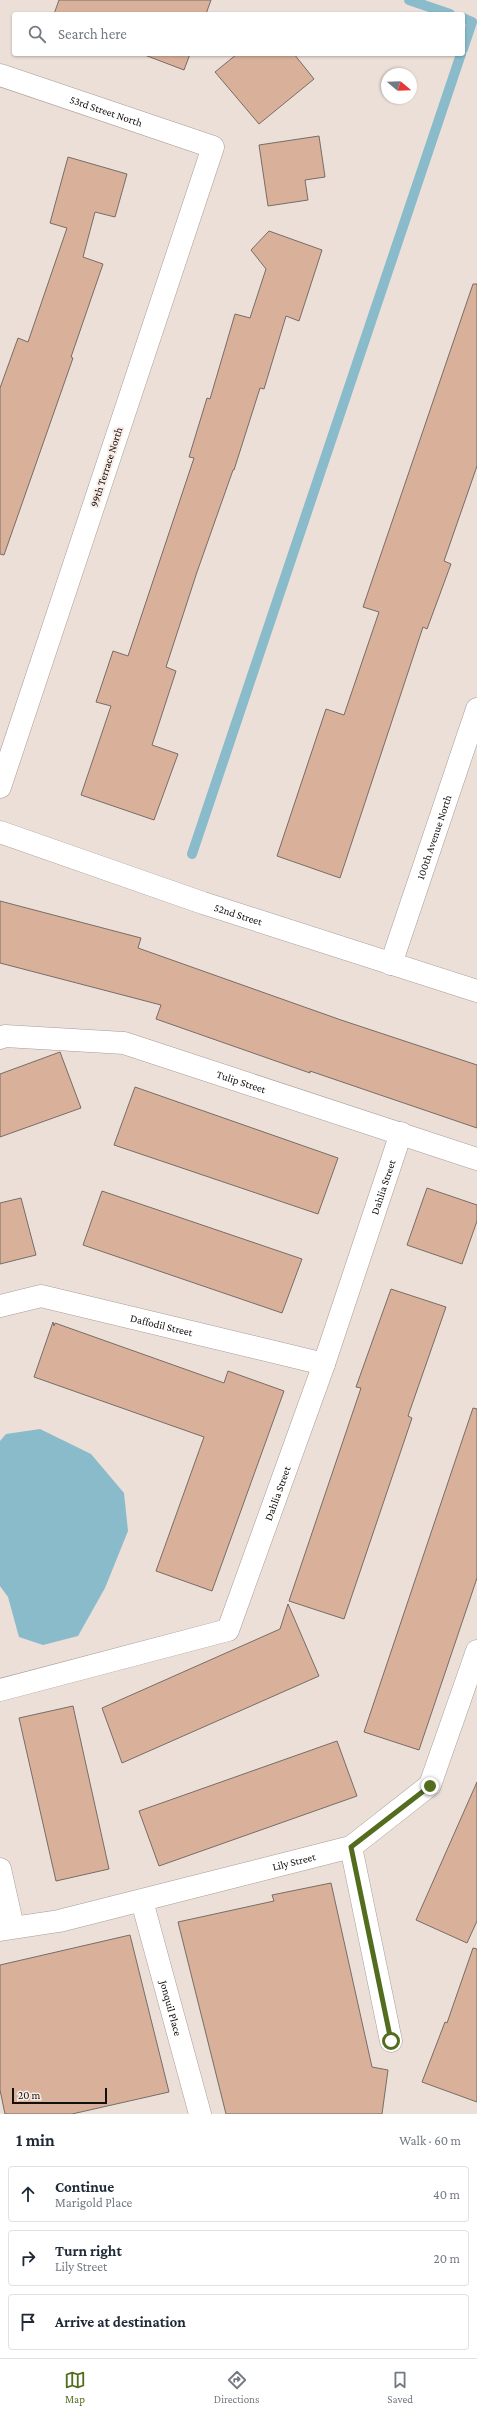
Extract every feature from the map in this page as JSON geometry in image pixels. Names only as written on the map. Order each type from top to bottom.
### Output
[{"type":"street","name":"53rd Street North","points":[[0,75],[213,147]]},
{"type":"street","name":"99th Terrace North","points":[[0,787],[213,147]]},
{"type":"street","name":"100th Avenue North","points":[[391,964],[477,709]]},
{"type":"street","name":"52nd Street","points":[[0,832],[203,903],[477,991]]},
{"type":"street","name":"Tulip Street","points":[[0,1038],[5,1036],[124,1043],[477,1159]]},
{"type":"street","name":"Dahlia Street","points":[[0,1690],[228,1630],[324,1364],[401,1134]]},
{"type":"street","name":"Daffodil Street","points":[[0,1306],[41,1296],[324,1364]]},
{"type":"street","name":"Lily Street","points":[[7,1929],[59,1921],[351,1847],[430,1786],[477,1651]]},
{"type":"street","points":[[351,1847],[391,2041]]},
{"type":"street","points":[[0,1870],[7,1929]]},
{"type":"street","name":"Jonquil Place","points":[[142,1901],[200,2114]]},
{"type":"water","points":[[40,1429],[91,1454],[124,1493],[128,1531],[105,1588],[78,1636],[43,1645],[19,1637],[8,1597],[0,1586],[0,1441],[6,1434]]},
{"type":"building","points":[[59,0],[211,0],[207,12],[55,12]]},
{"type":"building","points":[[147,56],[189,56],[184,70]]},
{"type":"building","points":[[235,56],[296,56],[314,79],[259,124],[215,72]]},
{"type":"building","points":[[319,136],[325,177],[305,180],[308,200],[268,206],[259,145]]},
{"type":"building","points":[[68,157],[127,174],[115,217],[95,212],[83,257],[103,264],[71,357],[73,358],[4,555],[0,554],[0,388],[18,338],[28,342],[67,228],[50,223]]},
{"type":"building","points":[[269,231],[322,250],[299,321],[286,316],[264,389],[260,388],[234,470],[197,572],[166,667],[176,671],[152,745],[178,754],[154,820],[81,795],[111,706],[96,702],[113,651],[128,656],[194,458],[189,457],[207,398],[210,399],[235,314],[250,318],[266,269],[251,250]]},
{"type":"building","points":[[473,284],[477,284],[477,466],[444,561],[451,564],[427,629],[423,627],[340,878],[277,856],[326,709],[344,715],[379,612],[363,607]]},
{"type":"building","points":[[0,901],[141,938],[138,948],[341,1020],[477,1065],[477,1128],[310,1071],[310,1073],[156,1019],[161,1005],[0,963]]},
{"type":"building","points":[[60,1052],[81,1108],[0,1137],[0,1074]]},
{"type":"building","points":[[135,1087],[338,1158],[318,1214],[114,1145]]},
{"type":"building","points":[[427,1188],[477,1205],[477,1221],[462,1264],[407,1245]]},
{"type":"building","points":[[102,1191],[302,1259],[282,1313],[83,1245]]},
{"type":"building","points":[[21,1198],[36,1255],[0,1264],[0,1203]]},
{"type":"building","points":[[391,1289],[446,1307],[408,1416],[412,1418],[344,1619],[289,1601],[361,1388],[356,1387]]},
{"type":"building","points":[[53,1322],[54,1326],[55,1323],[224,1383],[228,1371],[284,1391],[212,1591],[156,1571],[204,1437],[34,1377]]},
{"type":"building","points":[[473,1408],[477,1409],[477,1578],[419,1750],[364,1732]]},
{"type":"building","points":[[288,1604],[319,1676],[122,1763],[102,1708],[280,1629]]},
{"type":"building","points":[[73,1706],[109,1869],[56,1881],[19,1718]]},
{"type":"building","points":[[337,1741],[357,1796],[159,1866],[139,1811]]},
{"type":"building","points":[[477,1782],[477,1921],[467,1943],[416,1920]]},
{"type":"building","points":[[331,1883],[372,2067],[388,2070],[382,2114],[226,2114],[178,1922],[274,1901],[272,1895]]},
{"type":"building","points":[[130,1935],[169,2092],[72,2114],[5,2114],[0,2090],[0,1965]]},
{"type":"building","points":[[473,1948],[477,1949],[477,2102],[422,2082],[445,2022],[447,2023]]},
{"type":"waterway","points":[[409,0],[444,12]]},
{"type":"waterway","points":[[465,19],[472,22],[465,43]]},
{"type":"waterway","points":[[192,854],[460,56]]},
{"type":"route","points":[[391,2041],[351,1847],[430,1786]]}]
